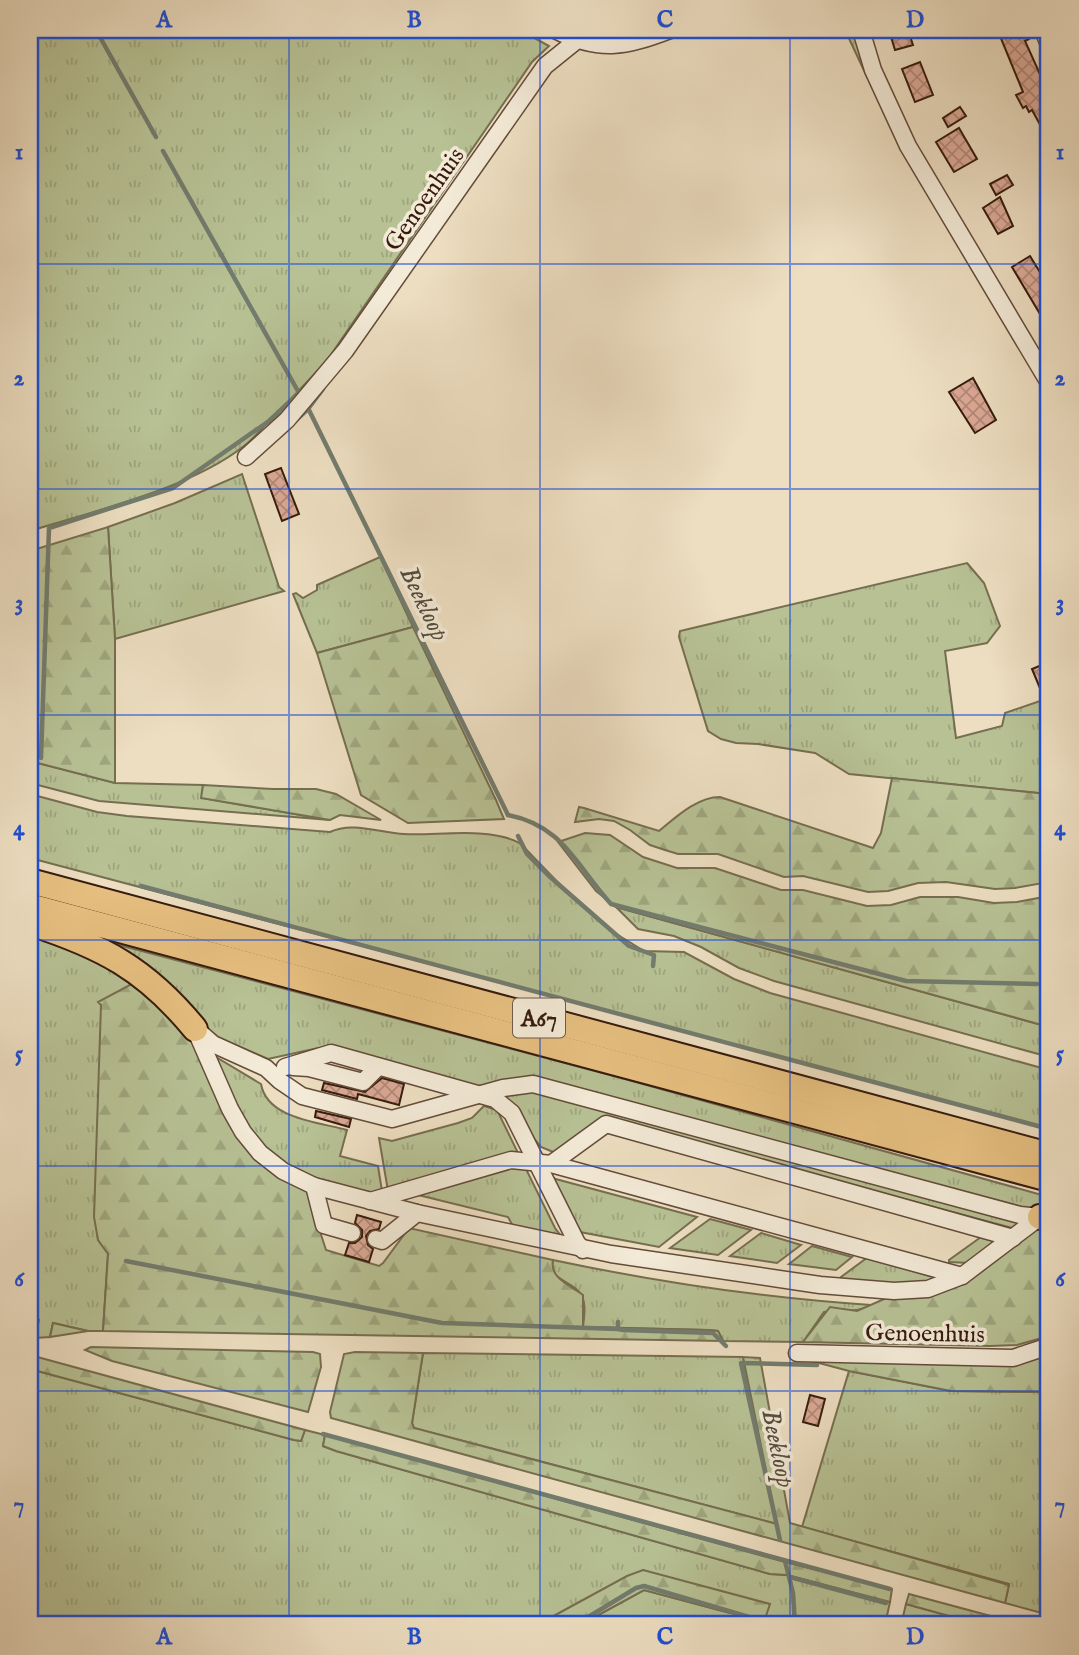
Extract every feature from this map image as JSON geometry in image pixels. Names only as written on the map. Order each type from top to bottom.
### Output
[{"type":"highway","name":"A67","points":[[30,881],[1049,1155]]},
{"type":"highway","name":"A67","points":[[30,906],[1049,1180]]},
{"type":"highway","points":[[30,923],[100,948],[144,976],[170,999],[195,1029]]},
{"type":"street","points":[[555,30],[576,41],[608,47],[641,41],[670,30]]},
{"type":"street","points":[[861,30],[873,70],[908,145],[1049,383]]},
{"type":"street","points":[[1043,30],[1049,45]]},
{"type":"street","name":"Genoenhuis","points":[[246,457],[287,419],[345,351],[545,66],[576,41]]},
{"type":"street","points":[[195,1029],[213,1044],[266,1068],[302,1096],[393,1119],[503,1088],[533,1084],[1020,1215],[1045,1217]]},
{"type":"street","points":[[195,1029],[217,1082],[243,1132],[260,1153],[283,1171],[314,1186],[370,1201],[583,1250],[806,1283],[894,1291],[928,1289],[962,1276],[1045,1217]]},
{"type":"street","points":[[266,1068],[285,1067],[331,1053],[482,1095],[504,1105],[544,1163],[583,1250]]},
{"type":"street","points":[[544,1163],[606,1124],[1013,1238]]},
{"type":"street","points":[[370,1201],[511,1160],[544,1163],[962,1276]]},
{"type":"street","points":[[314,1186],[324,1225],[352,1233]]},
{"type":"street","points":[[376,1239],[382,1241],[417,1213]]},
{"type":"street","name":"Genoenhuis","points":[[797,1353],[1013,1358],[1049,1346]]},
{"type":"green space","points":[[30,30],[520,30],[549,46],[532,62],[330,356],[252,439],[222,461],[170,486],[30,531]]},
{"type":"green space","points":[[562,30],[638,30],[606,40]]},
{"type":"green space","points":[[845,30],[856,30],[868,79]]},
{"type":"green space","points":[[242,474],[279,587],[284,591],[115,639],[108,527],[175,503]]},
{"type":"green space","points":[[108,527],[115,639],[115,783],[30,761],[30,551]]},
{"type":"green space","points":[[380,557],[413,627],[317,653],[293,594],[303,598],[317,590],[317,585]]},
{"type":"green space","points":[[967,563],[984,583],[1000,626],[987,643],[945,651],[956,738],[1002,726],[1005,713],[1049,698],[1049,828],[1046,827],[1047,794],[849,774],[815,753],[736,743],[721,739],[708,731],[679,637],[680,631]]},
{"type":"green space","points":[[413,627],[504,819],[408,823],[361,795],[317,653]]},
{"type":"green space","points":[[30,761],[115,783],[203,785],[202,798],[330,820],[99,801],[30,783]]},
{"type":"green space","points":[[892,778],[1047,794],[1049,882],[995,889],[946,882],[918,883],[888,891],[868,892],[803,876],[784,877],[718,854],[678,854],[650,845],[614,821],[599,819],[575,822],[579,807],[659,831],[695,804],[720,797],[873,848],[881,833]]},
{"type":"green space","points":[[203,785],[316,789],[336,794],[381,820],[340,815],[330,820],[201,798]]},
{"type":"green space","points":[[30,794],[97,812],[127,816],[330,832],[357,828],[404,834],[480,833],[509,838],[521,844],[569,894],[610,930],[644,951],[684,952],[734,979],[770,993],[1049,1070],[1049,1128],[30,858]]},
{"type":"green space","points":[[585,833],[610,835],[643,857],[677,868],[715,868],[781,890],[803,890],[867,906],[891,905],[920,897],[958,897],[994,903],[1049,896],[1049,1027],[616,907],[596,891],[558,842]]},
{"type":"green space","points":[[616,907],[1049,1027],[1049,1057],[774,981],[739,968],[674,936],[638,929]]},
{"type":"green space","points":[[30,931],[141,979],[101,1005],[108,1254],[103,1331],[88,1331],[53,1323],[50,1337],[35,1338],[39,1320],[36,1315],[30,1313]]},
{"type":"green space","points":[[81,935],[625,1079],[1049,1197],[1049,1210],[1022,1209],[535,1079],[483,1088],[318,1048],[268,1059],[217,1037]]},
{"type":"green space","points":[[141,979],[190,1036],[226,1111],[306,1188],[326,1250],[379,1266],[409,1228],[553,1260],[557,1276],[583,1295],[583,1327],[718,1331],[723,1341],[103,1331],[108,1254],[98,1240],[94,1217],[101,1005],[98,1002]]},
{"type":"green space","points":[[211,1054],[261,1084],[265,1096],[283,1112],[347,1130],[340,1156],[378,1166],[382,1191],[365,1196],[316,1182],[286,1167],[246,1129]]},
{"type":"green space","points":[[523,1088],[1023,1221],[1012,1228],[607,1119],[558,1154],[541,1147],[499,1097]]},
{"type":"green space","points":[[484,1106],[497,1110],[519,1155],[388,1191],[379,1138],[392,1141],[458,1123],[472,1118]]},
{"type":"green space","points":[[515,1165],[526,1169],[555,1228],[564,1240],[514,1228],[508,1217],[410,1193]]},
{"type":"green space","points":[[552,1178],[697,1217],[659,1247],[580,1232]]},
{"type":"green space","points":[[710,1219],[751,1230],[718,1255],[670,1248]]},
{"type":"green space","points":[[1049,1224],[1049,1336],[1017,1345],[990,1346],[803,1342],[830,1307],[857,1311],[891,1296],[927,1295]]},
{"type":"green space","points":[[761,1233],[801,1245],[777,1263],[730,1256]]},
{"type":"green space","points":[[981,1237],[999,1241],[969,1263],[949,1262],[949,1260]]},
{"type":"green space","points":[[812,1246],[852,1257],[836,1270],[789,1264]]},
{"type":"green space","points":[[868,1257],[940,1279],[912,1285],[844,1282],[841,1277]]},
{"type":"green space","points":[[553,1260],[711,1288],[871,1305],[854,1310],[824,1312],[803,1342],[723,1341],[718,1331],[708,1330],[583,1327],[584,1301],[576,1289],[557,1276],[552,1267]]},
{"type":"green space","points":[[30,1313],[38,1317],[35,1338],[30,1337]]},
{"type":"green space","points":[[53,1323],[88,1331],[50,1337]]},
{"type":"green space","points":[[91,1347],[313,1352],[320,1354],[321,1367],[308,1412],[112,1361],[85,1350]]},
{"type":"green space","points":[[423,1353],[743,1357],[777,1524],[414,1428],[412,1423]]},
{"type":"green space","points":[[423,1353],[412,1423],[414,1428],[777,1524],[743,1357],[760,1358],[790,1523],[1009,1585],[1005,1603],[331,1418],[330,1412],[344,1354]]},
{"type":"green space","points":[[30,1355],[305,1430],[301,1441],[294,1440],[30,1369]]},
{"type":"green space","points":[[1049,1355],[1049,1392],[951,1391],[849,1371],[804,1359],[1011,1362]]},
{"type":"green space","points":[[30,1369],[294,1440],[301,1441],[305,1430],[325,1435],[323,1446],[336,1451],[770,1574],[787,1575],[890,1602],[885,1625],[580,1625],[644,1590],[730,1613],[643,1570],[537,1625],[30,1625]]},
{"type":"green space","points":[[849,1371],[951,1391],[1049,1392],[1049,1615],[1005,1603],[1009,1584],[802,1527]]},
{"type":"green space","points":[[325,1435],[892,1589],[890,1602],[787,1575],[770,1574],[336,1451],[323,1446]]},
{"type":"green space","points":[[643,1570],[770,1604],[766,1616],[760,1621],[644,1590],[580,1625],[537,1625]]},
{"type":"green space","points":[[909,1594],[1024,1625],[982,1625],[906,1604]]},
{"type":"green space","points":[[906,1604],[982,1625],[901,1625]]},
{"type":"building","points":[[889,30],[908,30],[913,45],[895,50]]},
{"type":"building","points":[[1015,30],[1026,30],[1029,39],[1025,41],[1049,89],[1049,141],[1032,110],[1029,112],[1026,106],[1023,108],[1016,95],[1023,92],[1000,36]]},
{"type":"building","points":[[920,62],[933,95],[915,102],[902,69]]},
{"type":"building","points":[[960,107],[966,116],[948,127],[943,118]]},
{"type":"building","points":[[959,128],[977,159],[954,172],[936,142]]},
{"type":"building","points":[[1007,175],[1013,185],[996,195],[990,184]]},
{"type":"building","points":[[1000,197],[1013,226],[998,234],[983,208]]},
{"type":"building","points":[[1030,256],[1049,287],[1049,329],[1012,267]]},
{"type":"building","points":[[973,378],[996,420],[975,433],[949,392]]},
{"type":"building","points":[[281,468],[299,514],[282,521],[265,474]]},
{"type":"building","points":[[1049,662],[1049,710],[1032,669]]},
{"type":"building","points":[[382,1078],[404,1084],[399,1105],[358,1094],[357,1099],[322,1090],[324,1083],[365,1092]]},
{"type":"building","points":[[316,1111],[351,1119],[349,1127],[315,1117]]},
{"type":"building","points":[[357,1215],[381,1222],[379,1229],[370,1231],[366,1236],[368,1245],[373,1249],[369,1262],[345,1255],[349,1243],[355,1243],[362,1237],[362,1230],[355,1223]]},
{"type":"building","points":[[810,1395],[825,1399],[818,1426],[803,1422]]},
{"type":"waterway","name":"Beekloop","points":[[96,30],[156,137]]},
{"type":"waterway","points":[[41,758],[49,528],[173,488],[269,421],[299,393],[163,151]]},
{"type":"waterway","name":"Beekloop","points":[[294,422],[323,389]]},
{"type":"waterway","name":"Beekloop","points":[[308,408],[508,815]]},
{"type":"waterway","points":[[508,815],[527,820],[556,838],[611,904],[906,981],[1037,984]]},
{"type":"waterway","name":"Beekloop","points":[[518,836],[527,854],[549,876],[629,946],[654,955],[653,966]]},
{"type":"waterway","points":[[141,886],[1049,1129]]},
{"type":"waterway","points":[[126,1261],[442,1323],[618,1329]]},
{"type":"waterway","name":"Beekloop","points":[[618,1322],[618,1329],[623,1330],[713,1333],[726,1346]]},
{"type":"waterway","name":"Beekloop","points":[[780,1540],[741,1363],[817,1365]]},
{"type":"waterway","points":[[323,1434],[890,1589]]},
{"type":"waterway","name":"Beekloop","points":[[785,1561],[793,1593],[795,1625]]},
{"type":"waterway","points":[[790,1577],[886,1603]]},
{"type":"waterway","points":[[575,1625],[636,1588],[644,1586],[776,1625]]}]
